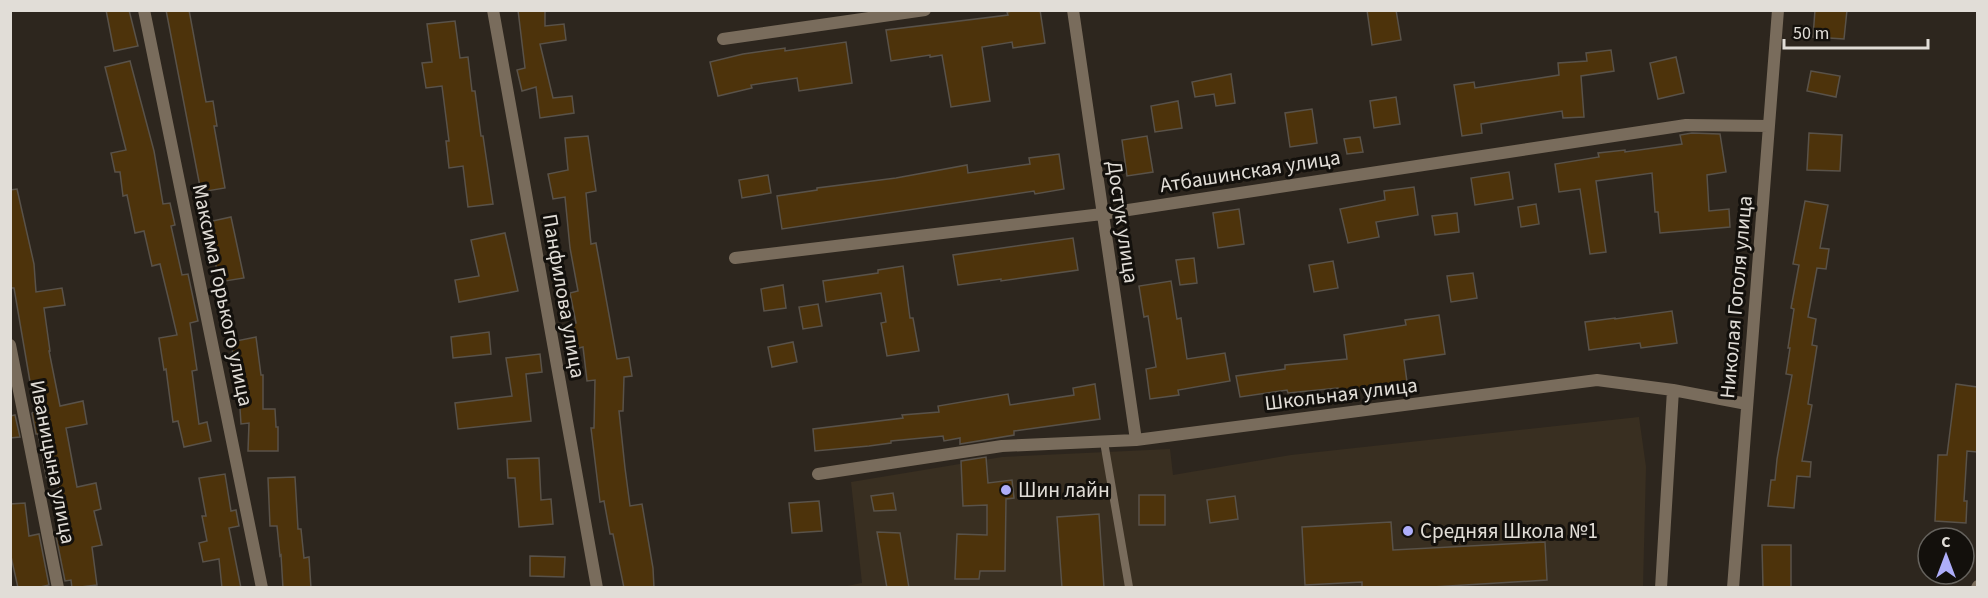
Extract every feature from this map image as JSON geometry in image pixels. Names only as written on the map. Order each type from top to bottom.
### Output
[{"type":"street","name":"Максима Горького улица","points":[[144,10],[262,588]]},
{"type":"street","name":"Панфилова улица","points":[[493,10],[597,588]]},
{"type":"street","points":[[723,39],[925,10]]},
{"type":"street","name":"Достук улица","points":[[1073,10],[1136,440]]},
{"type":"street","name":"Николая Гоголя улица","points":[[1733,588],[1778,10]]},
{"type":"street","name":"Атбашинская улица","points":[[735,258],[1102,214],[1686,125],[1769,126]]},
{"type":"street","name":"Иваницына улица","points":[[10,345],[58,588]]},
{"type":"street","name":"Школьная улица","points":[[818,474],[1002,446],[1136,440],[1597,380],[1673,390],[1747,404]]},
{"type":"street","points":[[1661,588],[1673,390]]},
{"type":"lane","points":[[1104,442],[1129,587]]},
{"type":"shaded area","name":"Средняя Школа №1","points":[[1639,417],[1646,467],[1643,587],[837,588],[862,583],[851,482],[1002,457],[1170,449],[1173,475],[1291,455]]},
{"type":"building","points":[[106,10],[129,10],[138,46],[114,51]]},
{"type":"building","points":[[166,10],[189,10],[206,102],[213,101],[217,126],[214,126],[225,188],[201,192]]},
{"type":"building","points":[[518,10],[545,10],[545,26],[564,24],[566,40],[540,44],[553,98],[572,96],[574,113],[540,118],[536,87],[522,91],[517,70],[525,68]]},
{"type":"building","points":[[1040,10],[1045,43],[1013,48],[1012,42],[982,47],[990,101],[951,107],[942,55],[891,61],[886,30],[1008,15],[1007,12]]},
{"type":"building","points":[[1367,10],[1396,10],[1401,40],[1372,45]]},
{"type":"building","points":[[1815,10],[1847,10],[1844,39],[1813,37]]},
{"type":"building","points":[[455,21],[460,58],[468,57],[493,204],[468,207],[463,166],[449,168],[446,141],[449,141],[442,86],[426,88],[422,63],[432,62],[427,24]]},
{"type":"building","points":[[846,42],[852,83],[799,91],[797,78],[751,85],[752,88],[718,96],[710,62],[743,54],[785,48],[785,51]]},
{"type":"building","points":[[1611,50],[1614,71],[1581,76],[1584,117],[1563,118],[1562,111],[1481,124],[1482,133],[1462,136],[1454,85],[1474,82],[1475,88],[1559,75],[1558,63],[1587,61],[1586,53]]},
{"type":"building","points":[[1676,57],[1684,93],[1658,99],[1650,63]]},
{"type":"building","points":[[130,61],[154,151],[163,204],[170,203],[175,225],[171,226],[182,275],[188,274],[198,321],[190,323],[197,370],[192,371],[199,424],[207,422],[211,441],[184,447],[178,421],[173,422],[166,369],[164,370],[159,338],[177,335],[160,264],[152,266],[144,231],[135,233],[127,195],[123,196],[120,172],[115,172],[111,153],[126,150],[105,67]]},
{"type":"building","points":[[1811,71],[1840,76],[1836,97],[1807,91]]},
{"type":"building","points":[[1231,74],[1235,103],[1216,106],[1214,94],[1195,97],[1192,82]]},
{"type":"building","points":[[1396,97],[1400,124],[1374,128],[1370,101]]},
{"type":"building","points":[[1178,101],[1182,128],[1155,132],[1151,106]]},
{"type":"building","points":[[1312,109],[1317,143],[1290,147],[1285,113]]},
{"type":"building","points":[[1809,133],[1842,135],[1840,171],[1807,170]]},
{"type":"building","points":[[1720,134],[1726,172],[1707,175],[1709,211],[1729,209],[1730,227],[1660,233],[1658,212],[1655,212],[1652,173],[1596,181],[1606,252],[1590,254],[1580,189],[1559,192],[1555,164],[1599,157],[1598,153],[1625,150],[1625,152],[1682,144],[1680,135]]},
{"type":"building","points":[[588,136],[596,191],[586,193],[591,244],[596,243],[617,359],[629,357],[632,376],[624,377],[623,411],[619,411],[625,468],[630,506],[642,504],[653,568],[654,588],[624,588],[604,501],[600,502],[591,428],[594,428],[595,380],[587,381],[583,347],[575,349],[571,324],[576,323],[570,293],[578,291],[570,248],[565,197],[553,199],[548,174],[568,170],[565,138]]},
{"type":"building","points":[[1147,136],[1153,172],[1127,176],[1122,140]]},
{"type":"building","points":[[1360,137],[1363,152],[1347,154],[1344,139]]},
{"type":"building","points":[[1059,154],[1064,189],[1035,194],[1034,191],[782,229],[777,196],[967,165],[968,173],[1030,164],[1029,158]]},
{"type":"building","points":[[1509,172],[1513,199],[1475,205],[1471,178]]},
{"type":"building","points":[[768,175],[771,193],[742,198],[739,180]]},
{"type":"building","points":[[1414,187],[1418,215],[1376,222],[1379,237],[1348,243],[1340,209],[1385,200],[1384,191]]},
{"type":"building","points":[[17,189],[34,264],[36,292],[62,288],[65,305],[44,308],[49,351],[60,406],[83,401],[87,424],[66,428],[77,487],[96,483],[101,509],[94,511],[102,545],[92,547],[97,585],[72,588],[71,580],[65,581],[55,531],[65,529],[66,526],[57,480],[47,481],[32,413],[35,411],[14,288],[10,288],[10,190]]},
{"type":"building","points":[[1805,201],[1828,205],[1820,248],[1829,249],[1826,269],[1817,268],[1808,317],[1816,319],[1812,345],[1817,346],[1808,404],[1812,405],[1802,461],[1811,462],[1810,477],[1797,476],[1794,508],[1768,506],[1771,480],[1775,480],[1792,375],[1786,374],[1794,309],[1791,308],[1799,265],[1793,264]]},
{"type":"building","points":[[1536,204],[1539,224],[1521,227],[1518,207]]},
{"type":"building","points":[[1239,209],[1244,244],[1218,248],[1213,213]]},
{"type":"building","points":[[1457,213],[1459,232],[1435,235],[1432,216]]},
{"type":"building","points":[[231,217],[244,278],[219,282],[208,222]]},
{"type":"building","points":[[505,233],[518,291],[459,302],[455,280],[479,276],[471,240]]},
{"type":"building","points":[[1073,238],[1078,270],[958,285],[953,255]]},
{"type":"building","points":[[1194,258],[1197,283],[1180,285],[1176,260]]},
{"type":"building","points":[[1333,261],[1338,288],[1314,292],[1309,265]]},
{"type":"building","points":[[903,266],[910,318],[913,318],[919,351],[887,356],[881,323],[886,322],[881,293],[826,302],[823,281],[878,273],[878,270]]},
{"type":"building","points":[[1473,273],[1477,298],[1451,302],[1447,276]]},
{"type":"building","points":[[1171,281],[1177,319],[1181,318],[1187,359],[1225,353],[1230,381],[1178,390],[1179,395],[1150,399],[1146,369],[1156,367],[1148,316],[1144,317],[1139,286]]},
{"type":"building","points":[[783,285],[786,308],[764,311],[761,289]]},
{"type":"building","points":[[818,304],[822,326],[803,329],[799,307]]},
{"type":"building","points":[[1672,311],[1677,343],[1641,348],[1640,343],[1589,350],[1585,322]]},
{"type":"building","points":[[1439,315],[1445,354],[1404,360],[1407,382],[1339,393],[1338,388],[1288,393],[1287,390],[1240,397],[1236,376],[1285,369],[1285,365],[1347,359],[1344,335],[1406,325],[1405,320]]},
{"type":"building","points":[[489,332],[491,354],[453,358],[451,337]]},
{"type":"building","points":[[256,337],[261,375],[263,375],[263,409],[275,409],[278,451],[248,451],[249,423],[241,424],[231,342]]},
{"type":"building","points":[[793,342],[797,362],[772,367],[768,347]]},
{"type":"building","points":[[540,354],[542,372],[526,374],[531,421],[458,429],[455,403],[512,396],[506,358]]},
{"type":"building","points":[[1095,384],[1100,419],[1014,431],[1014,435],[960,444],[960,438],[944,441],[943,436],[815,451],[813,429],[903,418],[902,415],[939,412],[938,406],[1008,394],[1010,405],[1074,395],[1073,388]]},
{"type":"building","points":[[1956,384],[1977,387],[1977,452],[1967,451],[1964,501],[1967,501],[1966,523],[1935,521],[1938,455],[1947,455]]},
{"type":"building","points":[[15,415],[20,437],[10,438],[10,416]]},
{"type":"building","points":[[986,457],[988,483],[1012,480],[1014,498],[1006,499],[1005,571],[980,571],[979,579],[955,579],[957,534],[987,535],[987,505],[963,506],[961,461]]},
{"type":"building","points":[[539,458],[541,500],[551,499],[553,524],[519,527],[515,478],[508,478],[507,459]]},
{"type":"building","points":[[225,474],[231,511],[236,510],[239,526],[229,528],[241,588],[222,588],[219,559],[203,562],[199,543],[207,541],[202,516],[206,516],[199,478]]},
{"type":"building","points":[[295,477],[298,529],[301,529],[304,558],[309,557],[311,588],[283,588],[277,526],[270,526],[268,478]]},
{"type":"building","points":[[893,493],[896,510],[874,511],[871,496]]},
{"type":"building","points":[[1139,495],[1165,495],[1165,525],[1139,525]]},
{"type":"building","points":[[1235,496],[1238,519],[1210,523],[1207,500]]},
{"type":"building","points":[[819,501],[822,531],[792,533],[789,503]]},
{"type":"building","points":[[25,503],[29,536],[39,534],[49,585],[36,588],[18,588],[10,552],[10,504]]},
{"type":"building","points":[[1099,514],[1104,588],[1062,588],[1057,517]]},
{"type":"building","points":[[1391,522],[1393,550],[1545,542],[1547,580],[1416,588],[1362,588],[1362,582],[1305,585],[1302,527]]},
{"type":"building","points":[[877,532],[900,533],[909,588],[887,588]]},
{"type":"building","points":[[1762,545],[1791,545],[1791,588],[1763,588]]},
{"type":"building","points":[[530,556],[565,557],[564,577],[530,576]]},
{"type":"place","name":"Шин лайн","points":[[1006,490]]},
{"type":"place","name":"Средняя Школа №1","points":[[1408,531]]}]
